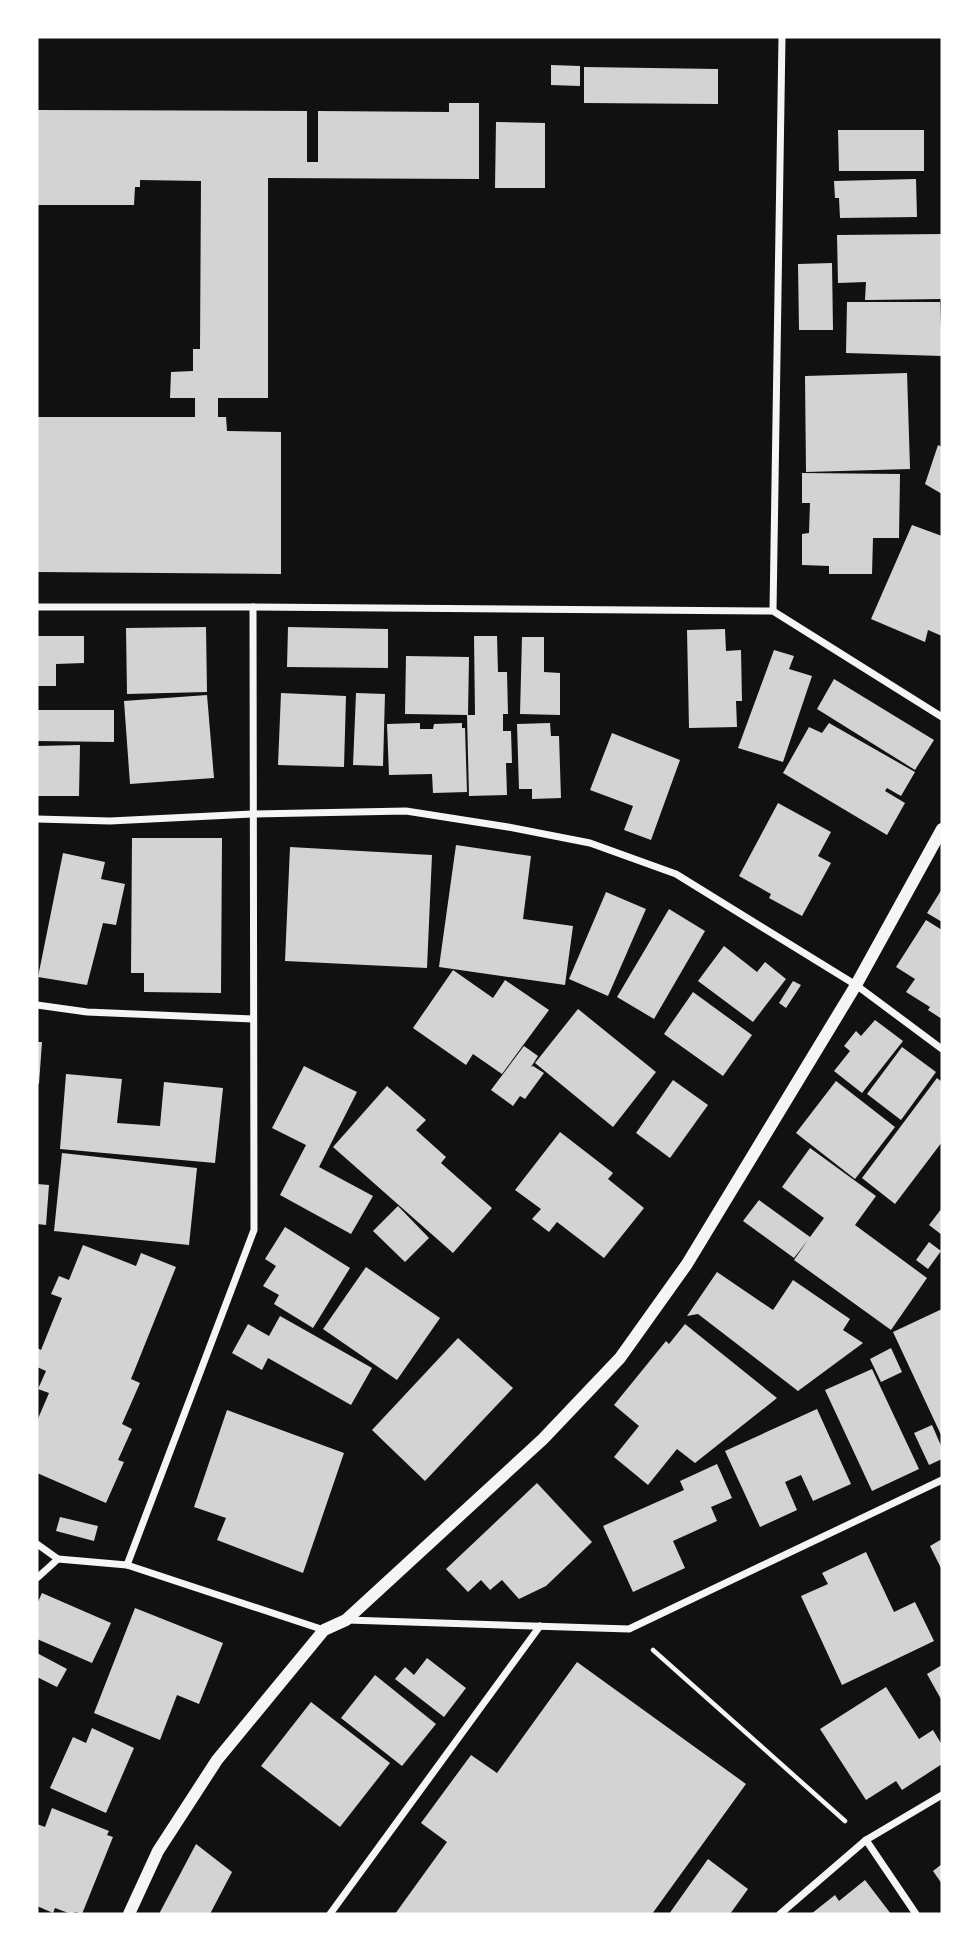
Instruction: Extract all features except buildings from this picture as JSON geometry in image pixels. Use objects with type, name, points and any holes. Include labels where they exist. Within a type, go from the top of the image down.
[{"type":"street","points":[[772,611],[782,37]]},
{"type":"street","points":[[37,607],[772,611],[942,717]]},
{"type":"street","points":[[127,1565],[254,1230],[253,607]]},
{"type":"street","points":[[37,819],[110,821],[252,814],[406,811],[590,843],[676,874],[856,985],[942,1049]]},
{"type":"street","points":[[130,1914],[158,1851],[217,1760],[324,1630],[346,1620],[543,1439],[620,1358],[687,1265],[856,985],[942,829]]},
{"type":"street","points":[[37,1005],[88,1012],[253,1019]]},
{"type":"street","points":[[346,1620],[629,1629],[942,1480]]},
{"type":"street","points":[[37,1544],[58,1559],[127,1565],[324,1630]]},
{"type":"street","points":[[37,1578],[58,1559]]},
{"type":"street","points":[[330,1914],[540,1626]]},
{"type":"street","points":[[780,1914],[866,1840],[942,1795]]},
{"type":"street","points":[[866,1840],[916,1914]]},
{"type":"path","points":[[629,1629],[866,1840]]}]
